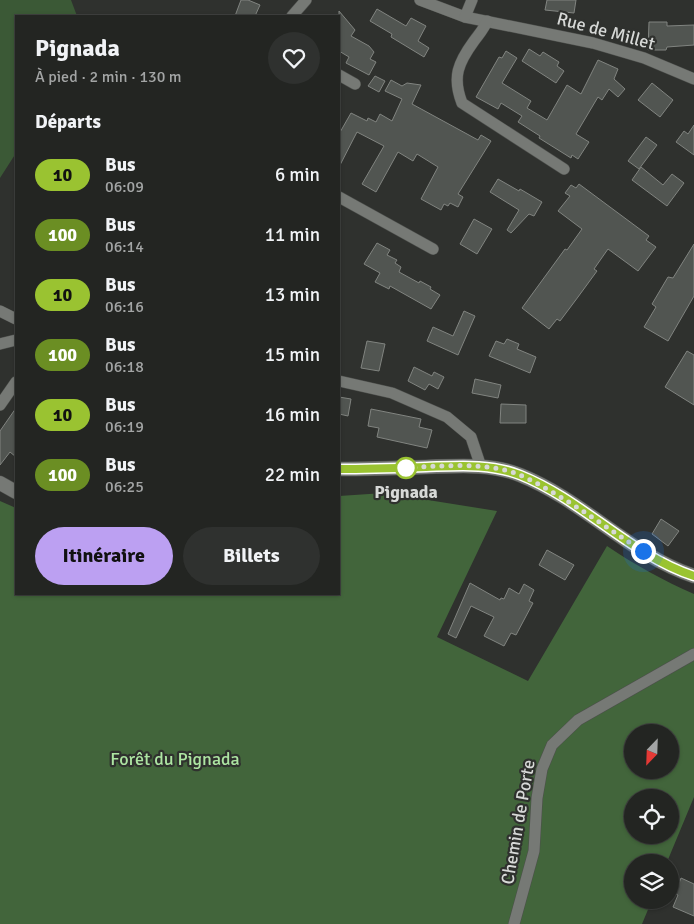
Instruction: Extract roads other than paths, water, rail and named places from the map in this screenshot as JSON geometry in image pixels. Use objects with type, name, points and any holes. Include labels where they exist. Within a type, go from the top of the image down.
[{"type":"street","points":[[293,15],[306,0]]},
{"type":"street","name":"Rue de Millet","points":[[420,0],[465,17],[593,42],[644,58],[694,78]]},
{"type":"street","points":[[465,17],[472,0]]},
{"type":"street","points":[[487,21],[484,29],[473,42],[457,70],[456,80],[462,103],[564,169]]},
{"type":"street","points":[[340,76],[355,84]]},
{"type":"street","points":[[340,198],[433,249]]},
{"type":"street","points":[[0,311],[15,318]]},
{"type":"street","points":[[0,344],[15,340]]},
{"type":"street","points":[[340,381],[392,393],[447,417],[471,437],[482,467]]},
{"type":"street","points":[[0,405],[15,383]]},
{"type":"street","points":[[340,469],[482,467],[506,470],[536,482],[643,551],[676,569],[694,576]]},
{"type":"street","points":[[0,483],[15,491]]},
{"type":"street","name":"Chemin de Porte","points":[[514,924],[534,851],[537,798],[542,769],[552,745],[578,720],[694,654]]},
{"type":"place","name":"Pignada","points":[[406,468]]},
{"type":"park label","name":"Forêt du Pignada","points":[[175,759]]}]
